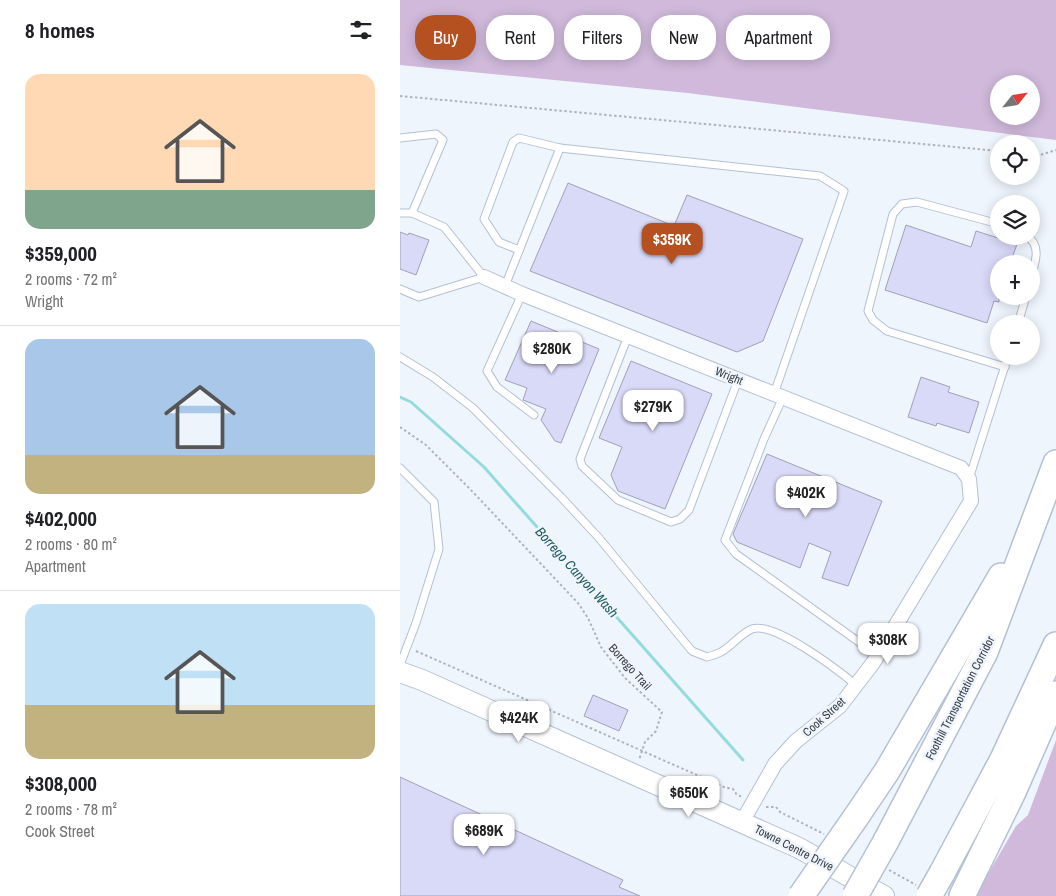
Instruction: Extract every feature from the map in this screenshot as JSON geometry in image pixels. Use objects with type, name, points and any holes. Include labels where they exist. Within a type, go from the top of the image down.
[{"type":"highway","name":"Foothill Transportation Corridor","points":[[855,896],[985,652],[1056,463]]},
{"type":"highway","points":[[801,896],[887,771],[998,581],[1048,487]]},
{"type":"highway","points":[[928,896],[1003,759],[1056,645]]},
{"type":"highway","points":[[965,892],[1013,792],[1056,694]]},
{"type":"street","name":"Wright","points":[[484,277],[522,294],[961,468],[969,479]]},
{"type":"street","name":"Cook Street","points":[[742,822],[775,764],[796,741],[840,706],[878,655],[971,501],[969,479]]},
{"type":"street","name":"Towne Centre Drive","points":[[400,672],[422,680],[799,848],[884,896]]},
{"type":"lane","points":[[400,138],[436,134],[443,140],[412,213]]},
{"type":"lane","points":[[519,250],[499,242],[484,219],[513,142],[519,138],[560,148],[820,176],[844,190],[764,439],[725,540],[736,554],[878,655]]},
{"type":"lane","points":[[505,286],[560,148]]},
{"type":"lane","points":[[969,479],[1005,367],[887,330],[873,320],[868,311],[893,214],[902,204],[917,202],[990,222]]},
{"type":"lane","points":[[400,213],[412,213],[444,227],[484,277],[419,297],[400,289]]},
{"type":"lane","points":[[522,294],[487,371],[497,387],[534,415]]},
{"type":"lane","points":[[628,336],[580,459],[582,466],[618,500],[670,522],[680,519],[689,510],[738,380]]},
{"type":"lane","points":[[400,357],[433,377],[473,408],[599,538],[692,651],[707,657],[722,652],[750,629],[761,627],[784,636],[833,666],[856,685]]},
{"type":"lane","points":[[400,468],[434,502],[439,548],[400,665]]},
{"type":"path","points":[[400,96],[990,150]]},
{"type":"path","points":[[1040,155],[1056,150]]},
{"type":"path","name":"Borrego Trail","points":[[400,427],[426,445],[578,603],[588,618],[601,647],[625,678],[662,712],[656,731],[646,742],[632,774]]},
{"type":"path","points":[[407,648],[724,788],[733,789],[737,795]]},
{"type":"shaded area","points":[[400,0],[1056,0],[1056,140],[1040,138],[1040,135],[1017,135],[688,93],[400,65]]},
{"type":"shaded area","points":[[1056,740],[1056,896],[975,896],[1016,826],[1028,815]]},
{"type":"building","points":[[568,183],[674,226],[687,195],[803,239],[763,341],[737,352],[530,271]]},
{"type":"building","points":[[906,225],[971,247],[976,231],[990,235],[990,245],[1017,245],[1013,255],[990,255],[990,305],[993,305],[987,323],[885,290]]},
{"type":"building","points":[[400,232],[429,240],[416,275],[400,269]]},
{"type":"building","points":[[531,321],[599,349],[561,443],[555,441],[541,420],[546,409],[523,400],[527,388],[505,380]]},
{"type":"building","points":[[631,361],[712,394],[665,509],[618,491],[611,475],[622,447],[599,438]]},
{"type":"building","points":[[921,377],[950,387],[948,392],[979,402],[969,433],[937,423],[936,426],[908,417]]},
{"type":"building","points":[[767,454],[882,501],[848,586],[822,578],[831,552],[809,543],[800,568],[737,542],[733,534]]},
{"type":"building","points":[[593,695],[628,710],[619,731],[584,716]]},
{"type":"building","points":[[400,777],[623,880],[619,887],[640,896],[400,896]]},
{"type":"waterway","name":"Borrego Canyon Wash","points":[[400,397],[411,402],[484,467],[743,760]]}]
